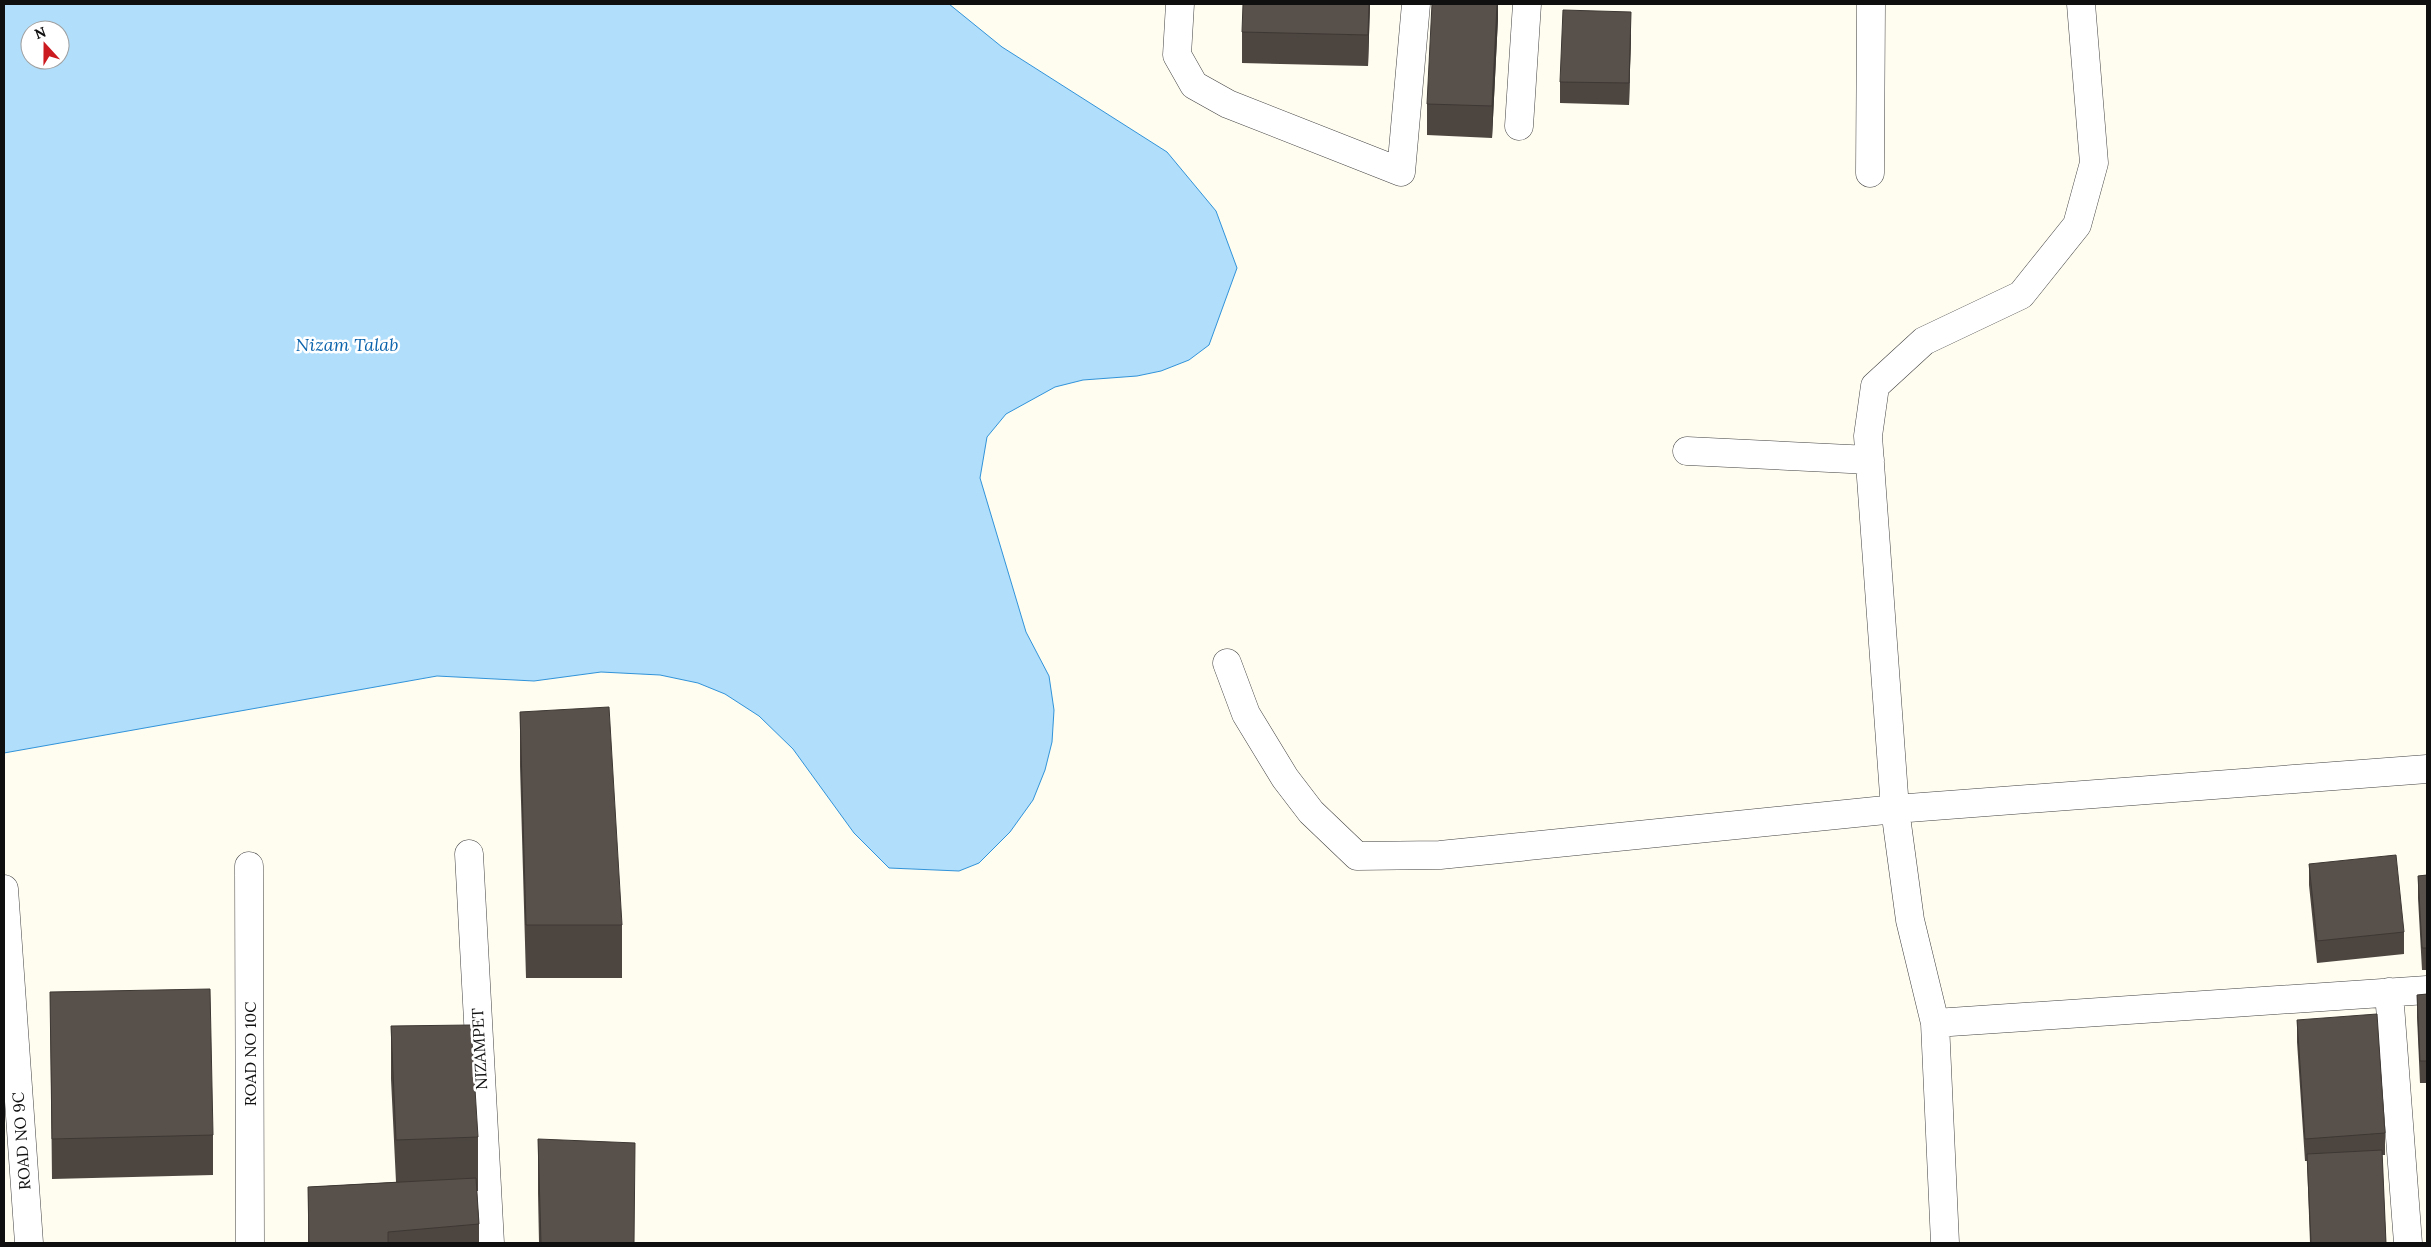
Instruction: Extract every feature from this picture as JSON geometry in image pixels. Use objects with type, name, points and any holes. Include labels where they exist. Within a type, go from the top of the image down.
[{"type":"street","points":[[1180,4],[1177,55],[1194,84],[1228,104],[1401,172],[1416,4]]},
{"type":"street","points":[[1519,126],[1527,4]]},
{"type":"street","points":[[1870,173],[1871,4]]},
{"type":"street","points":[[1945,1243],[1936,1023],[1910,920],[1895,809],[1868,436],[1875,386],[1924,341],[2021,295],[2077,225],[2094,163],[2080,4]]},
{"type":"street","points":[[1687,451],[1870,460]]},
{"type":"street","points":[[1227,663],[1246,714],[1285,778],[1311,812],[1357,856],[1440,856],[1895,809],[2427,769]]},
{"type":"street","name":"NIZAMPET","points":[[470,854],[490,1243]]},
{"type":"street","name":"ROAD NO 10C","points":[[249,866],[250,1243]]},
{"type":"street","name":"ROAD NO 9C","points":[[4,889],[29,1243]]},
{"type":"street","points":[[1936,1023],[2427,990]]},
{"type":"street","points":[[2389,992],[2408,1243]]},
{"type":"water","name":"Nizam Talab","points":[[4,4],[949,4],[1002,47],[1167,152],[1216,211],[1237,268],[1209,345],[1189,360],[1161,371],[1137,376],[1083,380],[1055,387],[1006,414],[987,437],[980,478],[1026,632],[1049,676],[1054,710],[1052,742],[1045,770],[1033,800],[1010,832],[979,863],[959,871],[889,868],[854,833],[793,749],[759,716],[725,694],[698,683],[660,675],[601,672],[534,681],[437,676],[4,753]]},
{"type":"building","points":[[1243,4],[1369,4],[1368,35],[1242,32]]},
{"type":"building","points":[[1432,4],[1497,4],[1492,106],[1427,104]]},
{"type":"building","points":[[1563,10],[1631,12],[1629,83],[1560,82]]},
{"type":"building","points":[[609,707],[622,925],[526,925],[520,712]]},
{"type":"building","points":[[2396,855],[2404,932],[2317,941],[2309,864]]},
{"type":"building","points":[[2427,875],[2427,948],[2422,948],[2418,876]]},
{"type":"building","points":[[210,989],[213,1135],[52,1139],[50,992]]},
{"type":"building","points":[[2427,994],[2427,1061],[2420,1061],[2417,995]]},
{"type":"building","points":[[2377,1014],[2385,1133],[2305,1139],[2297,1020]]},
{"type":"building","points":[[471,1025],[478,1137],[396,1140],[391,1026]]},
{"type":"building","points":[[538,1139],[635,1143],[634,1243],[541,1243]]},
{"type":"building","points":[[2382,1150],[2386,1243],[2311,1243],[2307,1154]]},
{"type":"building","points":[[476,1178],[479,1224],[388,1232],[388,1243],[309,1243],[308,1187]]}]
